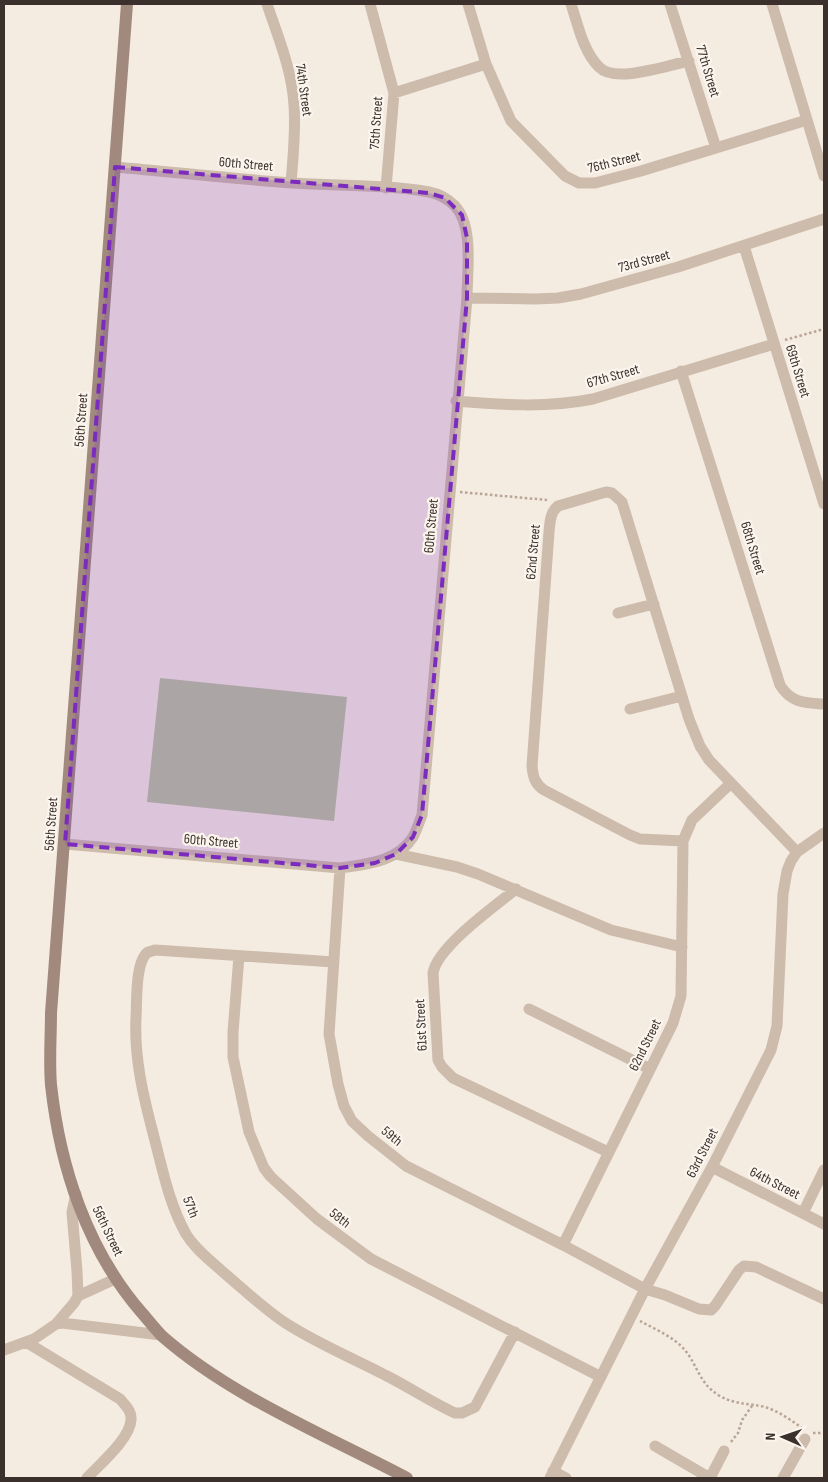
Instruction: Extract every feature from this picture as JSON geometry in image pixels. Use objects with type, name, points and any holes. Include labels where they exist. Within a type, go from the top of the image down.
[{"type":"street","name":"56th Street","points":[[127,4],[51,1013],[51,1083],[57,1125],[81,1212],[91,1234],[115,1279],[161,1335],[243,1393],[407,1478]]},
{"type":"street","name":"74th Street","points":[[267,4],[287,64],[294,105],[291,183]]},
{"type":"street","name":"75th Street","points":[[370,4],[394,93],[386,188]]},
{"type":"street","name":"76th Street","points":[[468,4],[486,64],[511,121],[564,176],[579,183],[595,183],[807,120]]},
{"type":"street","points":[[571,4],[590,56],[599,68],[607,73],[628,74],[689,61]]},
{"type":"street","name":"77th Street","points":[[670,4],[716,148]]},
{"type":"street","points":[[772,4],[824,176]]},
{"type":"street","points":[[394,93],[486,64]]},
{"type":"street","name":"60th Street","points":[[65,844],[340,868],[375,863],[396,854],[413,837],[422,815],[466,298],[468,238],[466,226],[457,208],[445,198],[429,192],[291,183],[115,167]]},
{"type":"street","name":"73rd Street","points":[[466,298],[536,299],[581,294],[678,267],[824,220]]},
{"type":"street","name":"69th Street","points":[[744,246],[824,504]]},
{"type":"street","name":"67th Street","points":[[456,401],[532,406],[564,404],[594,399],[774,344]]},
{"type":"street","name":"68th Street","points":[[681,371],[780,685],[786,695],[798,700],[824,704]]},
{"type":"street","points":[[555,508],[606,492],[616,496],[622,502],[689,719],[700,746],[709,760],[797,852]]},
{"type":"street","name":"62nd Street","points":[[555,508],[550,519],[532,766],[534,779],[537,785],[544,790],[630,835],[640,839],[683,841]]},
{"type":"street","points":[[618,613],[654,604]]},
{"type":"street","points":[[630,709],[682,696]]},
{"type":"street","name":"62nd Street","points":[[563,1245],[673,1023],[681,996],[683,841],[692,820],[731,783]]},
{"type":"street","name":"63rd Street","points":[[552,1475],[646,1289],[712,1168],[771,1050],[778,1009],[783,894],[787,871],[791,860],[797,852],[824,833]]},
{"type":"street","points":[[396,854],[457,867],[516,889],[611,930],[682,947]]},
{"type":"street","name":"59th","points":[[340,868],[330,1046],[344,1106],[352,1121],[368,1136],[406,1166],[646,1289],[699,1309],[711,1310],[744,1266],[764,1270],[824,1299]]},
{"type":"street","name":"61st Street","points":[[516,889],[445,950],[434,966],[438,1060],[453,1078],[608,1152]]},
{"type":"street","name":"57th","points":[[334,962],[155,950],[148,952],[140,964],[135,1035],[138,1066],[158,1153],[174,1208],[187,1235],[209,1259],[282,1321],[455,1413],[462,1413],[475,1407],[515,1332]]},
{"type":"street","name":"58th","points":[[239,956],[233,1057],[248,1132],[264,1168],[277,1183],[306,1209],[360,1252],[602,1377]]},
{"type":"street","points":[[529,1008],[650,1069]]},
{"type":"street","name":"64th Street","points":[[712,1168],[824,1224]]},
{"type":"street","points":[[803,1214],[824,1170]]},
{"type":"street","points":[[5,1348],[26,1342],[42,1334],[56,1324],[78,1296],[72,1212],[76,1194]]},
{"type":"street","points":[[78,1296],[115,1279]]},
{"type":"street","points":[[56,1324],[91,1325],[161,1335]]},
{"type":"street","points":[[26,1342],[120,1399],[130,1414],[131,1421],[122,1440],[86,1478]]},
{"type":"street","points":[[783,1478],[805,1434]]},
{"type":"street","points":[[655,1446],[710,1478],[724,1451]]},
{"type":"street","points":[[552,1475],[566,1478]]},
{"type":"path","points":[[774,344],[824,329]]},
{"type":"path","points":[[449,491],[547,500],[555,508]]},
{"type":"path","points":[[632,1317],[681,1345],[703,1382],[719,1395],[737,1403],[764,1407],[777,1412],[805,1434]]},
{"type":"path","points":[[724,1451],[738,1433],[742,1420],[752,1406]]},
{"type":"highlighted area","points":[[115,167],[429,193],[445,198],[462,215],[467,238],[467,298],[422,815],[413,837],[396,854],[375,863],[340,868],[65,844]]},
{"type":"green space","points":[[160,678],[347,697],[334,821],[147,802]]}]
